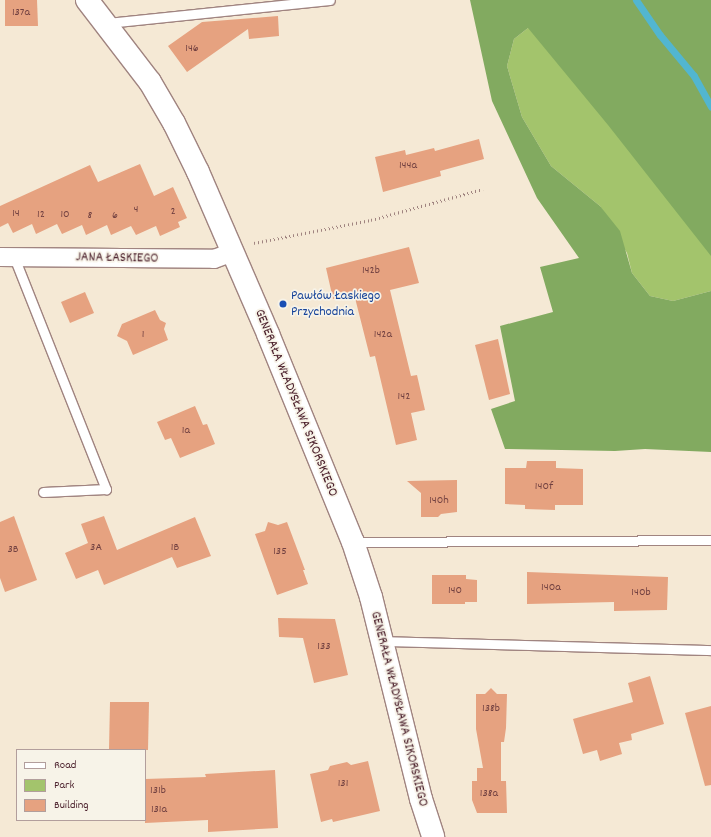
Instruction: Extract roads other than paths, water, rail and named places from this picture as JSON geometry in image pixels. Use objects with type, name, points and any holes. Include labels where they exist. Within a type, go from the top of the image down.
[{"type":"street","name":"GENERAŁA WŁADYSŁAWA SIKORSKIEGO","points":[[87,0],[150,82],[174,123],[233,252],[353,542],[383,641],[421,799],[433,837]]},
{"type":"street","name":"JANA ŁASKIEGO","points":[[7,257],[214,260],[233,252]]},
{"type":"lane","points":[[106,23],[330,0]]},
{"type":"lane","points":[[7,257],[106,489],[43,492]]},
{"type":"lane","points":[[353,542],[711,540]]},
{"type":"lane","points":[[383,641],[711,650]]},
{"type":"waterway","points":[[636,0],[660,35],[694,76],[711,107]]},
{"type":"place","name":"Pawłów Łaskiego Przychodnia","points":[[283,304]]}]
